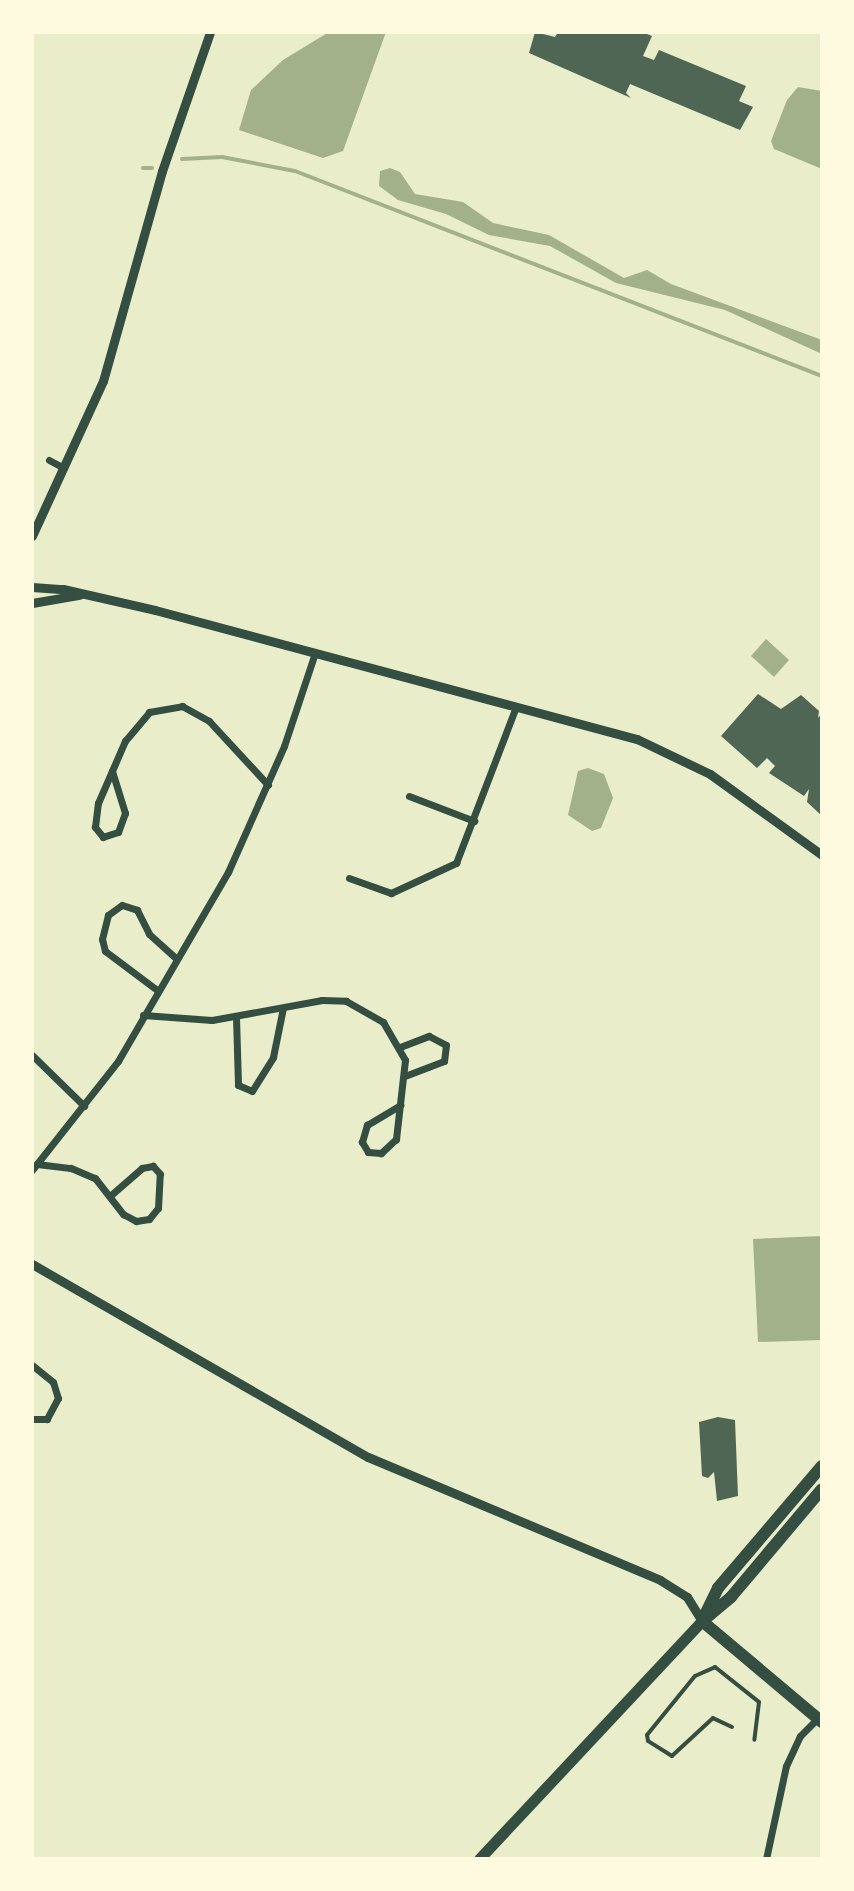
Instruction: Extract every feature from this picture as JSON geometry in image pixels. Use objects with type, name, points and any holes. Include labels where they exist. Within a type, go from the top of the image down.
[{"type":"main road","points":[[702,1621],[718,1588],[822,1466]]},
{"type":"main road","points":[[479,1859],[702,1621],[731,1597],[822,1489]]},
{"type":"main road","points":[[702,1621],[821,1721]]},
{"type":"street","points":[[32,536],[103,381],[162,171],[210,32]]},
{"type":"street","points":[[49,460],[64,468]]},
{"type":"street","points":[[32,587],[167,613],[314,656],[663,748],[710,774],[822,855]]},
{"type":"street","points":[[32,603],[82,595]]},
{"type":"street","points":[[34,1167],[84,1106],[143,1015],[228,872],[268,785],[314,656]]},
{"type":"street","points":[[112,771],[125,813],[118,832],[103,837],[96,832],[95,820],[112,771],[139,719],[160,707],[182,706],[209,721],[268,785]]},
{"type":"street","points":[[349,878],[391,893],[450,868],[461,857],[516,707]]},
{"type":"street","points":[[409,796],[474,821]]},
{"type":"street","points":[[157,990],[105,951],[102,939],[108,915],[122,905],[137,910],[149,934],[176,958]]},
{"type":"street","points":[[143,1015],[189,1022],[346,1001],[383,1022],[400,1047],[407,1075],[396,1139],[381,1153],[368,1152],[362,1142],[367,1125],[400,1105]]},
{"type":"street","points":[[236,1017],[238,1085],[252,1091],[273,1057],[283,1008]]},
{"type":"street","points":[[400,1047],[429,1036],[446,1045],[444,1061],[407,1075]]},
{"type":"street","points":[[32,1055],[84,1106]]},
{"type":"street","points":[[34,1167],[84,1172],[111,1195],[129,1219],[149,1219],[162,1194],[160,1174],[153,1166],[142,1168],[111,1195]]},
{"type":"street","points":[[32,1264],[368,1457],[660,1580],[687,1597],[702,1621]]},
{"type":"street","points":[[32,1365],[53,1382],[58,1398],[54,1414],[39,1422],[32,1419]]},
{"type":"street","points":[[766,1859],[786,1766],[800,1736],[821,1721]]},
{"type":"lane","points":[[732,1727],[713,1718],[672,1756],[648,1741],[647,1735],[695,1676],[715,1667],[759,1702],[754,1740]]},
{"type":"shaded area","points":[[329,32],[386,32],[343,151],[323,158],[239,130],[251,90],[283,60]]},
{"type":"shaded area","points":[[798,87],[822,91],[822,169],[774,149],[771,141],[787,100]]},
{"type":"shaded area","points":[[390,168],[400,172],[415,194],[463,202],[493,223],[549,235],[624,278],[647,270],[671,284],[822,340],[822,354],[725,310],[616,283],[550,246],[489,235],[446,214],[398,200],[379,186],[380,171]]},
{"type":"shaded area","points":[[766,639],[789,660],[774,677],[751,656]]},
{"type":"shaded area","points":[[588,768],[604,774],[613,798],[601,828],[592,831],[568,815],[578,771]]},
{"type":"shaded area","points":[[822,1236],[822,1340],[758,1342],[753,1239]]},
{"type":"building","points":[[535,32],[555,37],[558,32],[642,32],[652,36],[643,56],[654,60],[659,50],[746,86],[739,101],[753,107],[740,130],[630,84],[626,93],[631,98],[529,53]]},
{"type":"building","points":[[758,694],[781,709],[801,695],[819,711],[818,718],[822,713],[822,816],[807,802],[809,789],[804,796],[769,773],[775,766],[767,758],[757,768],[721,736]]},
{"type":"building","points":[[718,1417],[735,1420],[738,1496],[717,1501],[714,1472],[708,1478],[702,1476],[699,1422]]},
{"type":"waterway","points":[[182,159],[222,157],[295,171],[822,376]]},
{"type":"waterway","points":[[143,168],[152,168]]}]
